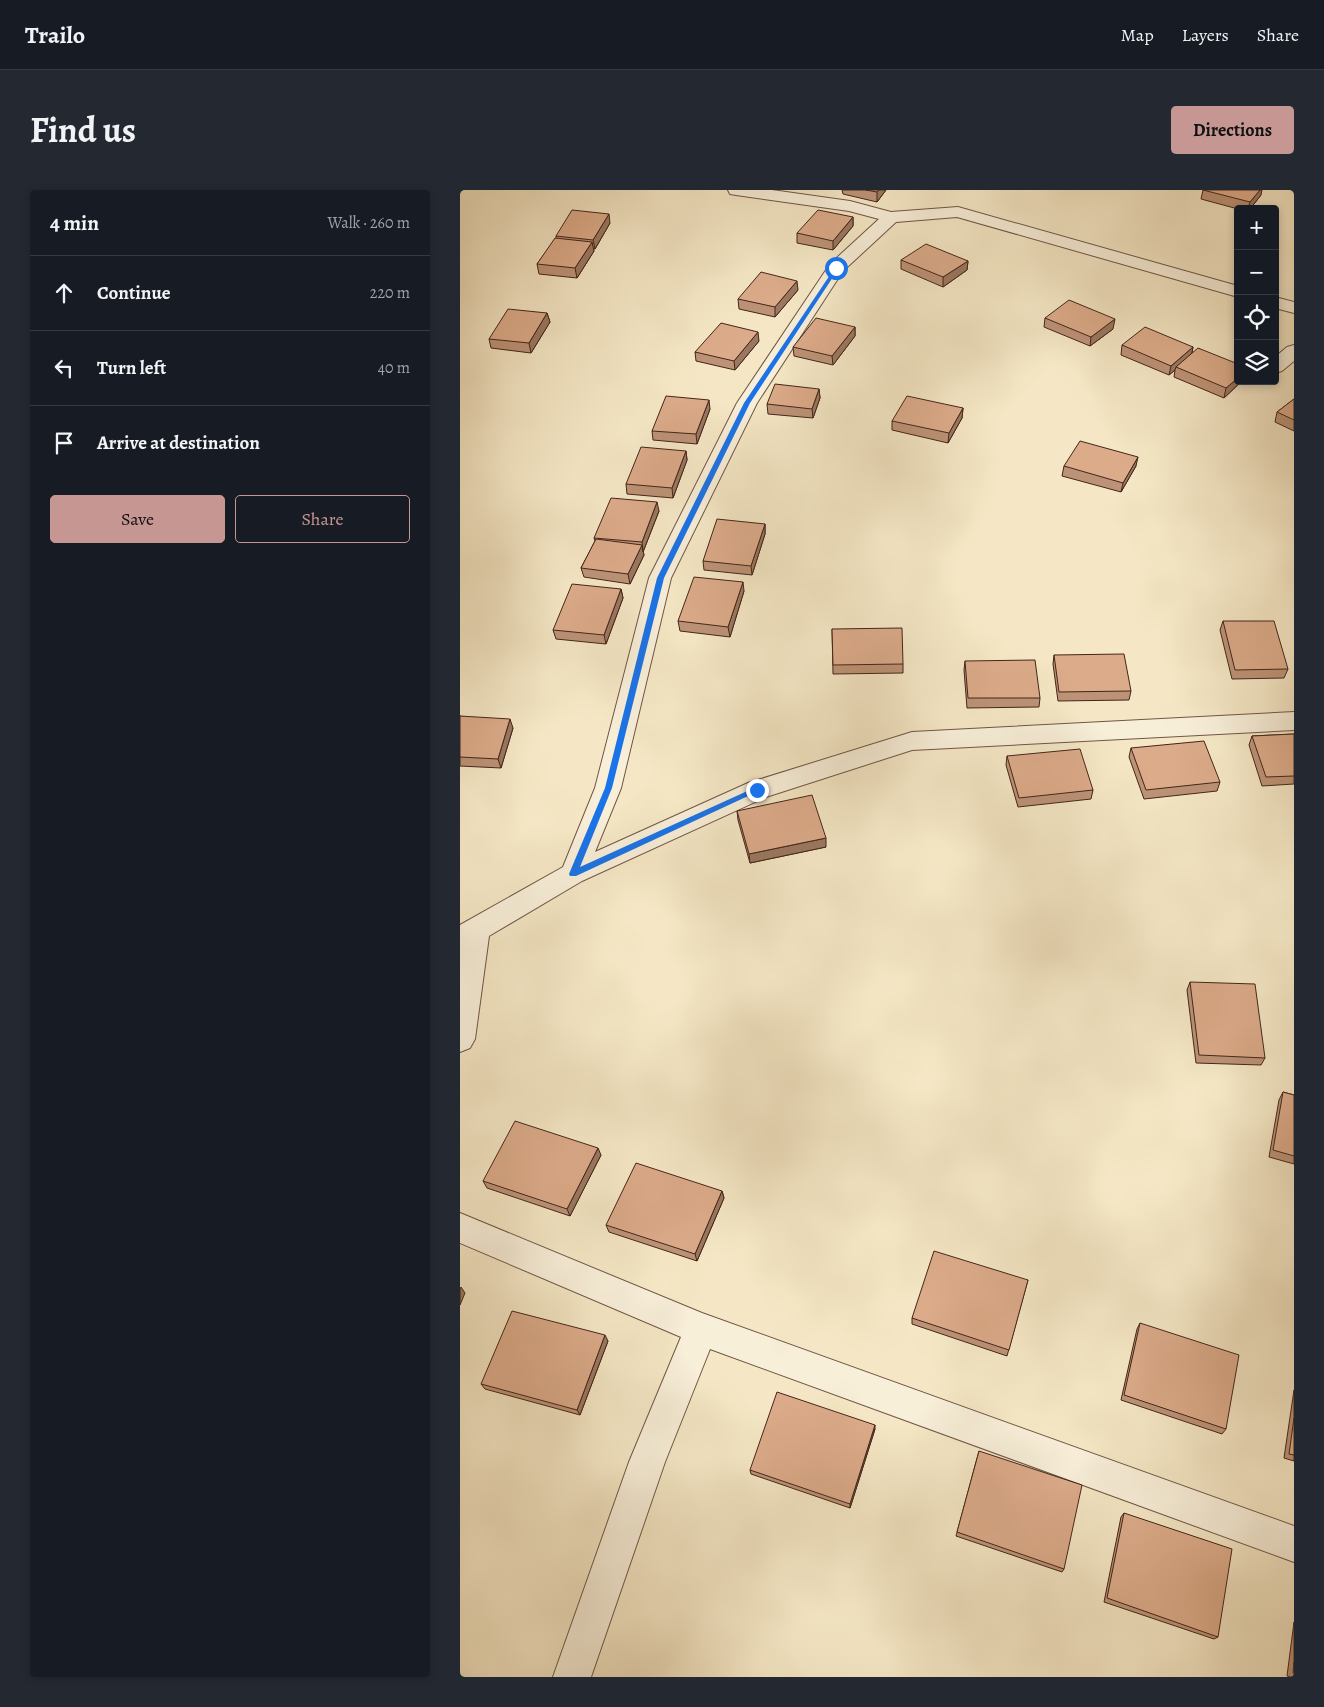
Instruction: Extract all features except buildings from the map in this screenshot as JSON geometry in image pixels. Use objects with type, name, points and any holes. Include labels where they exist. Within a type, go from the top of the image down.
[{"type":"street","points":[[736,190],[850,206],[891,217],[958,212],[1234,291]]},
{"type":"street","points":[[573,874],[608,788],[660,578],[747,403],[836,268],[891,217]]},
{"type":"street","points":[[1279,303],[1294,308]]},
{"type":"street","points":[[1279,363],[1294,351]]},
{"type":"street","points":[[460,1039],[468,934],[573,874],[757,790],[912,741],[1294,721]]},
{"type":"street","points":[[460,1228],[701,1329],[1294,1544]]},
{"type":"street","points":[[572,1677],[647,1462],[701,1329]]},
{"type":"route","points":[[757,790],[573,874],[608,788],[660,578],[747,403],[836,268]]}]
